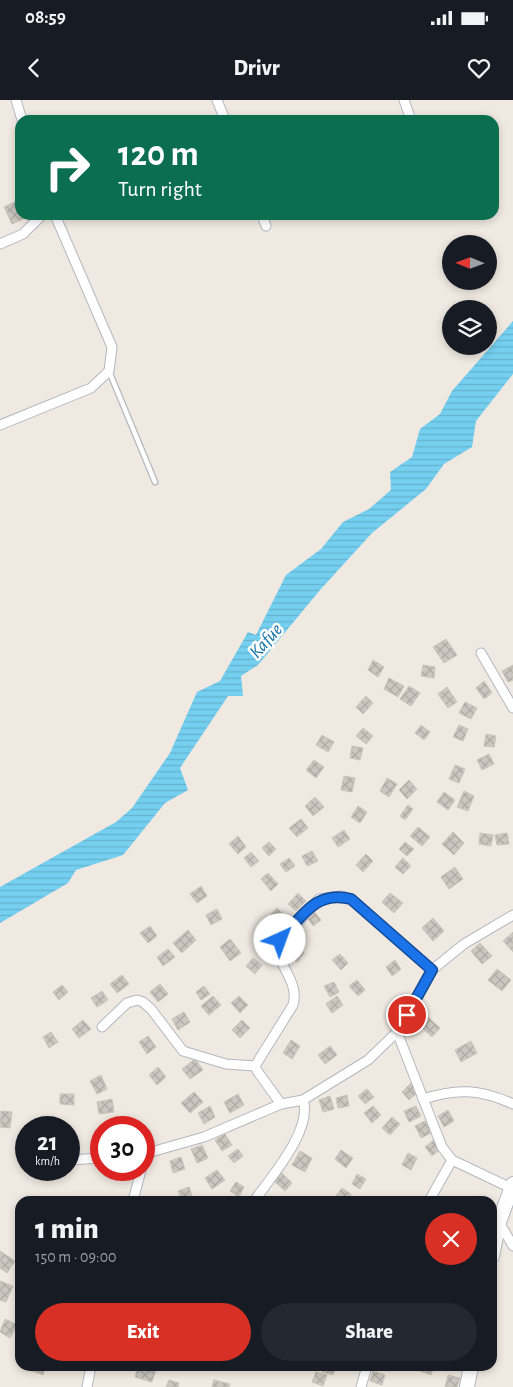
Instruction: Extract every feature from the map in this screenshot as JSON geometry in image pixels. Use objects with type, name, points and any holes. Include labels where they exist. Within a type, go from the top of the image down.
[{"type":"street","points":[[16,100],[20,115]]},
{"type":"street","points":[[217,100],[223,115]]},
{"type":"street","points":[[404,100],[409,115]]},
{"type":"street","points":[[0,244],[23,234],[37,220]]},
{"type":"street","points":[[0,425],[91,388],[109,371],[112,347],[56,220]]},
{"type":"street","points":[[264,220],[266,226]]},
{"type":"street","points":[[481,653],[513,708]]},
{"type":"street","points":[[255,1066],[293,1005],[296,995],[279,956],[279,944],[320,899],[341,896],[351,899],[432,970]]},
{"type":"street","points":[[155,1152],[204,1136],[281,1104],[303,1100],[368,1060],[397,1032],[432,970],[464,944],[513,915]]},
{"type":"street","points":[[102,1027],[127,1003],[137,1000],[144,1002],[151,1009],[183,1051],[226,1064],[255,1066]]},
{"type":"street","points":[[397,1032],[435,1135],[452,1160],[512,1186],[497,1232]]},
{"type":"street","points":[[255,1066],[261,1078],[281,1104]]},
{"type":"street","points":[[423,1099],[448,1091],[471,1091],[495,1096],[513,1104]]},
{"type":"street","points":[[257,1196],[297,1138],[306,1116],[303,1100]]},
{"type":"street","points":[[432,1196],[452,1160]]},
{"type":"street","points":[[134,1196],[138,1181]]},
{"type":"street","points":[[499,1222],[513,1246]]},
{"type":"street","points":[[87,1387],[90,1371]]},
{"type":"street","points":[[361,1387],[366,1371]]},
{"type":"street","points":[[467,1387],[470,1371]]},
{"type":"lane","points":[[109,371],[155,482]]},
{"type":"water","name":"Kafue","points":[[513,321],[513,374],[476,421],[472,447],[444,464],[426,489],[372,533],[320,590],[258,665],[241,676],[243,696],[228,696],[180,768],[188,790],[165,803],[123,855],[76,870],[68,883],[0,923],[0,887],[116,822],[132,808],[170,753],[197,692],[220,681],[248,632],[256,635],[286,575],[321,549],[343,522],[369,509],[391,490],[390,472],[412,457],[420,429],[440,414],[452,391],[483,355],[497,355],[497,339]]},
{"type":"building","points":[[15,202],[15,220],[21,220],[12,224],[4,207]]},
{"type":"building","points":[[446,639],[457,655],[444,663],[433,647]]},
{"type":"building","points":[[373,660],[384,667],[378,677],[368,670]]},
{"type":"building","points":[[423,665],[435,667],[434,678],[421,676]]},
{"type":"building","points":[[513,665],[513,680],[508,682],[502,671]]},
{"type":"building","points":[[389,678],[404,686],[398,697],[384,689]]},
{"type":"building","points":[[484,681],[492,693],[484,699],[476,688]]},
{"type":"building","points":[[409,686],[420,693],[411,706],[400,699]]},
{"type":"building","points":[[447,687],[457,702],[448,708],[438,694]]},
{"type":"building","points":[[366,696],[373,703],[363,714],[356,707]]},
{"type":"building","points":[[465,702],[477,708],[471,719],[459,713]]},
{"type":"building","points":[[421,725],[430,732],[424,740],[415,733]]},
{"type":"building","points":[[459,725],[468,729],[463,741],[453,737]]},
{"type":"building","points":[[363,728],[373,736],[366,744],[356,736]]},
{"type":"building","points":[[486,734],[496,736],[494,747],[484,746]]},
{"type":"building","points":[[322,735],[334,742],[328,752],[316,745]]},
{"type":"building","points":[[352,746],[363,748],[360,760],[350,758]]},
{"type":"building","points":[[489,754],[494,764],[482,770],[477,760]]},
{"type":"building","points":[[314,760],[324,767],[316,778],[306,770]]},
{"type":"building","points":[[455,765],[465,769],[459,783],[449,779]]},
{"type":"building","points":[[344,776],[355,778],[352,792],[341,790]]},
{"type":"building","points":[[387,778],[397,784],[389,797],[380,791]]},
{"type":"building","points":[[409,780],[417,789],[407,799],[399,790]]},
{"type":"building","points":[[464,791],[474,796],[468,811],[457,807]]},
{"type":"building","points":[[444,792],[455,800],[448,810],[437,802]]},
{"type":"building","points":[[315,797],[324,807],[313,816],[305,806]]},
{"type":"building","points":[[408,805],[413,809],[405,820],[400,816]]},
{"type":"building","points":[[358,806],[367,812],[360,823],[351,817]]},
{"type":"building","points":[[301,819],[308,828],[297,837],[289,828]]},
{"type":"building","points":[[418,827],[430,837],[422,846],[410,836]]},
{"type":"building","points":[[344,830],[350,839],[338,847],[332,838]]},
{"type":"building","points":[[453,832],[464,843],[454,855],[442,844]]},
{"type":"building","points":[[480,833],[493,835],[491,846],[479,844]]},
{"type":"building","points":[[507,833],[509,844],[497,845],[495,835]]},
{"type":"building","points":[[238,836],[246,847],[238,854],[229,844]]},
{"type":"building","points":[[269,842],[276,849],[269,856],[262,848]]},
{"type":"building","points":[[405,842],[414,849],[407,856],[399,849]]},
{"type":"building","points":[[312,851],[318,861],[307,866],[302,856]]},
{"type":"building","points":[[251,852],[259,861],[251,867],[244,858]]},
{"type":"building","points":[[366,854],[373,861],[363,872],[356,865]]},
{"type":"building","points":[[289,858],[295,866],[286,872],[280,864]]},
{"type":"building","points":[[403,858],[411,866],[403,874],[395,867]]},
{"type":"building","points":[[455,867],[463,879],[449,889],[441,877]]},
{"type":"building","points":[[268,873],[278,884],[271,891],[261,879]]},
{"type":"building","points":[[201,886],[207,896],[197,903],[190,894]]},
{"type":"building","points":[[298,893],[306,901],[296,911],[288,904]]},
{"type":"building","points":[[390,893],[403,903],[394,913],[382,902]]},
{"type":"building","points":[[277,908],[284,915],[275,925],[268,918]]},
{"type":"building","points":[[217,909],[222,919],[211,925],[206,915]]},
{"type":"building","points":[[313,910],[321,920],[313,926],[306,916]]},
{"type":"building","points":[[433,918],[444,931],[433,941],[422,928]]},
{"type":"building","points":[[264,924],[273,934],[265,941],[256,931]]},
{"type":"building","points":[[150,926],[157,936],[148,943],[140,933]]},
{"type":"building","points":[[188,930],[196,940],[182,953],[173,943]]},
{"type":"building","points":[[513,932],[513,952],[503,941]]},
{"type":"building","points":[[230,939],[241,953],[230,961],[220,947]]},
{"type":"building","points":[[480,943],[492,956],[482,964],[471,951]]},
{"type":"building","points":[[293,944],[304,953],[297,962],[286,952]]},
{"type":"building","points":[[168,949],[175,957],[163,966],[157,957]]},
{"type":"building","points":[[340,954],[348,963],[341,970],[332,960]]},
{"type":"building","points":[[253,958],[262,965],[255,974],[246,966]]},
{"type":"building","points":[[395,960],[401,969],[392,976],[386,967]]},
{"type":"building","points":[[497,969],[511,980],[502,991],[488,980]]},
{"type":"building","points":[[122,975],[129,984],[117,993],[110,984]]},
{"type":"building","points":[[357,980],[365,990],[358,996],[349,986]]},
{"type":"building","points":[[334,982],[339,992],[330,997],[324,986]]},
{"type":"building","points":[[160,984],[168,994],[158,1002],[150,992]]},
{"type":"building","points":[[62,985],[68,992],[59,1000],[53,992]]},
{"type":"building","points":[[204,986],[210,994],[201,1000],[196,992]]},
{"type":"building","points":[[102,991],[108,1000],[97,1007],[91,998]]},
{"type":"building","points":[[213,996],[221,1005],[209,1015],[201,1006]]},
{"type":"building","points":[[239,996],[248,1005],[240,1013],[231,1003]]},
{"type":"building","points":[[337,996],[343,1005],[332,1013],[326,1004]]},
{"type":"building","points":[[184,1012],[190,1022],[178,1030],[172,1019]]},
{"type":"building","points":[[428,1017],[440,1028],[432,1037],[420,1026]]},
{"type":"building","points":[[83,1020],[91,1029],[79,1038],[72,1029]]},
{"type":"building","points":[[242,1020],[250,1028],[240,1038],[232,1030]]},
{"type":"building","points":[[51,1032],[58,1042],[49,1048],[43,1037]]},
{"type":"building","points":[[148,1036],[156,1047],[147,1054],[139,1042]]},
{"type":"building","points":[[291,1040],[300,1046],[292,1059],[283,1053]]},
{"type":"building","points":[[471,1041],[477,1053],[461,1062],[455,1050]]},
{"type":"building","points":[[330,1046],[337,1055],[325,1064],[318,1055]]},
{"type":"building","points":[[195,1059],[203,1070],[190,1079],[182,1069]]},
{"type":"building","points":[[158,1067],[166,1077],[157,1085],[149,1075]]},
{"type":"building","points":[[101,1075],[107,1089],[97,1094],[90,1081]]},
{"type":"building","points":[[411,1083],[418,1092],[409,1100],[402,1092]]},
{"type":"building","points":[[367,1089],[374,1097],[365,1104],[358,1096]]},
{"type":"building","points":[[194,1092],[203,1102],[190,1113],[181,1103]]},
{"type":"building","points":[[60,1094],[74,1094],[74,1105],[60,1104]]},
{"type":"building","points":[[238,1094],[244,1105],[230,1113],[224,1102]]},
{"type":"building","points":[[347,1095],[349,1106],[338,1108],[336,1098]]},
{"type":"building","points":[[330,1096],[334,1109],[323,1112],[319,1100]]},
{"type":"building","points":[[112,1099],[114,1112],[99,1114],[97,1102]]},
{"type":"building","points":[[210,1106],[215,1117],[204,1124],[198,1113]]},
{"type":"building","points":[[373,1106],[381,1115],[372,1123],[364,1113]]},
{"type":"building","points":[[416,1106],[421,1116],[409,1122],[404,1111]]},
{"type":"building","points":[[448,1110],[454,1121],[444,1127],[438,1116]]},
{"type":"building","points":[[1,1111],[12,1112],[10,1128],[0,1127]]},
{"type":"building","points":[[392,1117],[400,1124],[390,1135],[382,1128]]},
{"type":"building","points":[[425,1121],[431,1133],[421,1138],[415,1126]]},
{"type":"building","points":[[225,1134],[232,1145],[222,1151],[215,1140]]},
{"type":"building","points":[[435,1139],[442,1148],[432,1156],[425,1147]]},
{"type":"building","points":[[202,1145],[208,1158],[197,1163],[191,1149]]},
{"type":"building","points":[[238,1149],[243,1156],[234,1163],[228,1156]]},
{"type":"building","points":[[341,1150],[353,1158],[346,1168],[335,1159]]},
{"type":"building","points":[[300,1151],[312,1158],[305,1172],[292,1165]]},
{"type":"building","points":[[408,1153],[417,1158],[411,1170],[402,1165]]},
{"type":"building","points":[[181,1157],[185,1169],[173,1173],[170,1161]]},
{"type":"building","points":[[217,1170],[225,1180],[212,1189],[205,1178]]},
{"type":"building","points":[[282,1173],[292,1183],[285,1191],[274,1181]]},
{"type":"building","points":[[357,1174],[366,1179],[360,1189],[352,1184]]},
{"type":"building","points":[[236,1182],[244,1187],[240,1196],[230,1191]]},
{"type":"building","points":[[189,1187],[192,1196],[180,1196],[178,1191]]},
{"type":"building","points":[[342,1188],[351,1194],[350,1196],[336,1196]]},
{"type":"building","points":[[0,1251],[15,1261],[7,1273],[0,1268]]},
{"type":"building","points":[[0,1281],[13,1286],[6,1302],[0,1300]]},
{"type":"building","points":[[5,1319],[15,1324],[15,1329],[10,1338],[0,1332]]},
{"type":"building","points":[[32,1371],[44,1371],[43,1375]]},
{"type":"building","points":[[137,1371],[156,1371],[152,1382],[135,1377]]},
{"type":"building","points":[[322,1371],[334,1371],[333,1375]]},
{"type":"building","points":[[373,1371],[385,1375],[382,1385],[370,1381]]},
{"type":"building","points":[[420,1371],[432,1371],[431,1375]]},
{"type":"building","points":[[316,1372],[327,1375],[323,1386],[312,1382]]},
{"type":"building","points":[[448,1375],[460,1378],[457,1387],[445,1387]]},
{"type":"building","points":[[169,1380],[179,1383],[178,1387],[166,1387]]},
{"type":"building","points":[[214,1380],[230,1384],[229,1387],[212,1387]]},
{"type":"route","points":[[280,940],[320,899],[341,896],[351,899],[432,970],[407,1015]]}]
